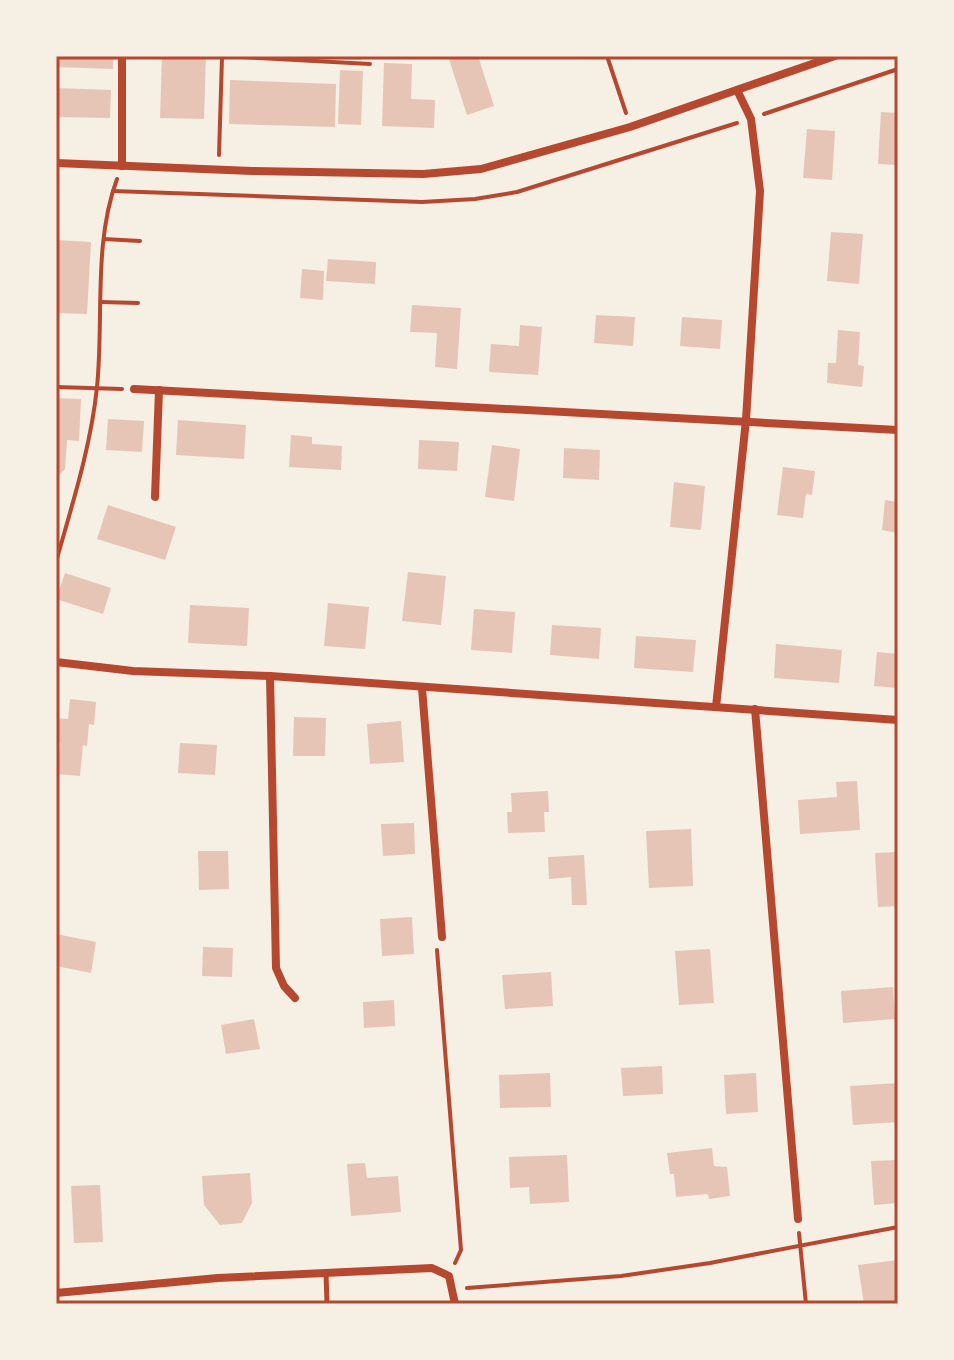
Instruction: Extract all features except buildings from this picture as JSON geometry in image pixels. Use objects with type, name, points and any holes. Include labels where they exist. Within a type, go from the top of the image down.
[{"type":"street","points":[[122,56],[122,166]]},
{"type":"street","points":[[56,163],[423,174],[481,169],[630,127],[835,56]]},
{"type":"street","points":[[716,707],[746,420],[760,191],[751,119],[737,90]]},
{"type":"street","points":[[134,389],[898,430]]},
{"type":"street","points":[[155,497],[159,390]]},
{"type":"street","points":[[56,662],[133,671],[270,676],[898,720]]},
{"type":"street","points":[[270,676],[276,968],[284,986],[295,998]]},
{"type":"street","points":[[422,688],[442,937]]},
{"type":"street","points":[[755,709],[798,1219]]},
{"type":"street","points":[[56,1293],[218,1278],[432,1268],[449,1276],[455,1304]]},
{"type":"lane","points":[[326,1273],[327,1304]]},
{"type":"path","points":[[607,56],[630,127]]},
{"type":"path","points":[[218,170],[222,57],[370,64]]},
{"type":"path","points":[[56,562],[82,467],[97,389],[104,239],[113,191],[122,166]]},
{"type":"path","points":[[104,239],[140,241]]},
{"type":"path","points":[[101,302],[138,303]]},
{"type":"path","points":[[56,387],[134,389]]},
{"type":"path","points":[[442,937],[437,950],[461,1250],[449,1276]]},
{"type":"path","points":[[453,1287],[480,1288],[621,1276],[710,1263],[898,1227]]},
{"type":"path","points":[[800,1244],[806,1304]]}]
